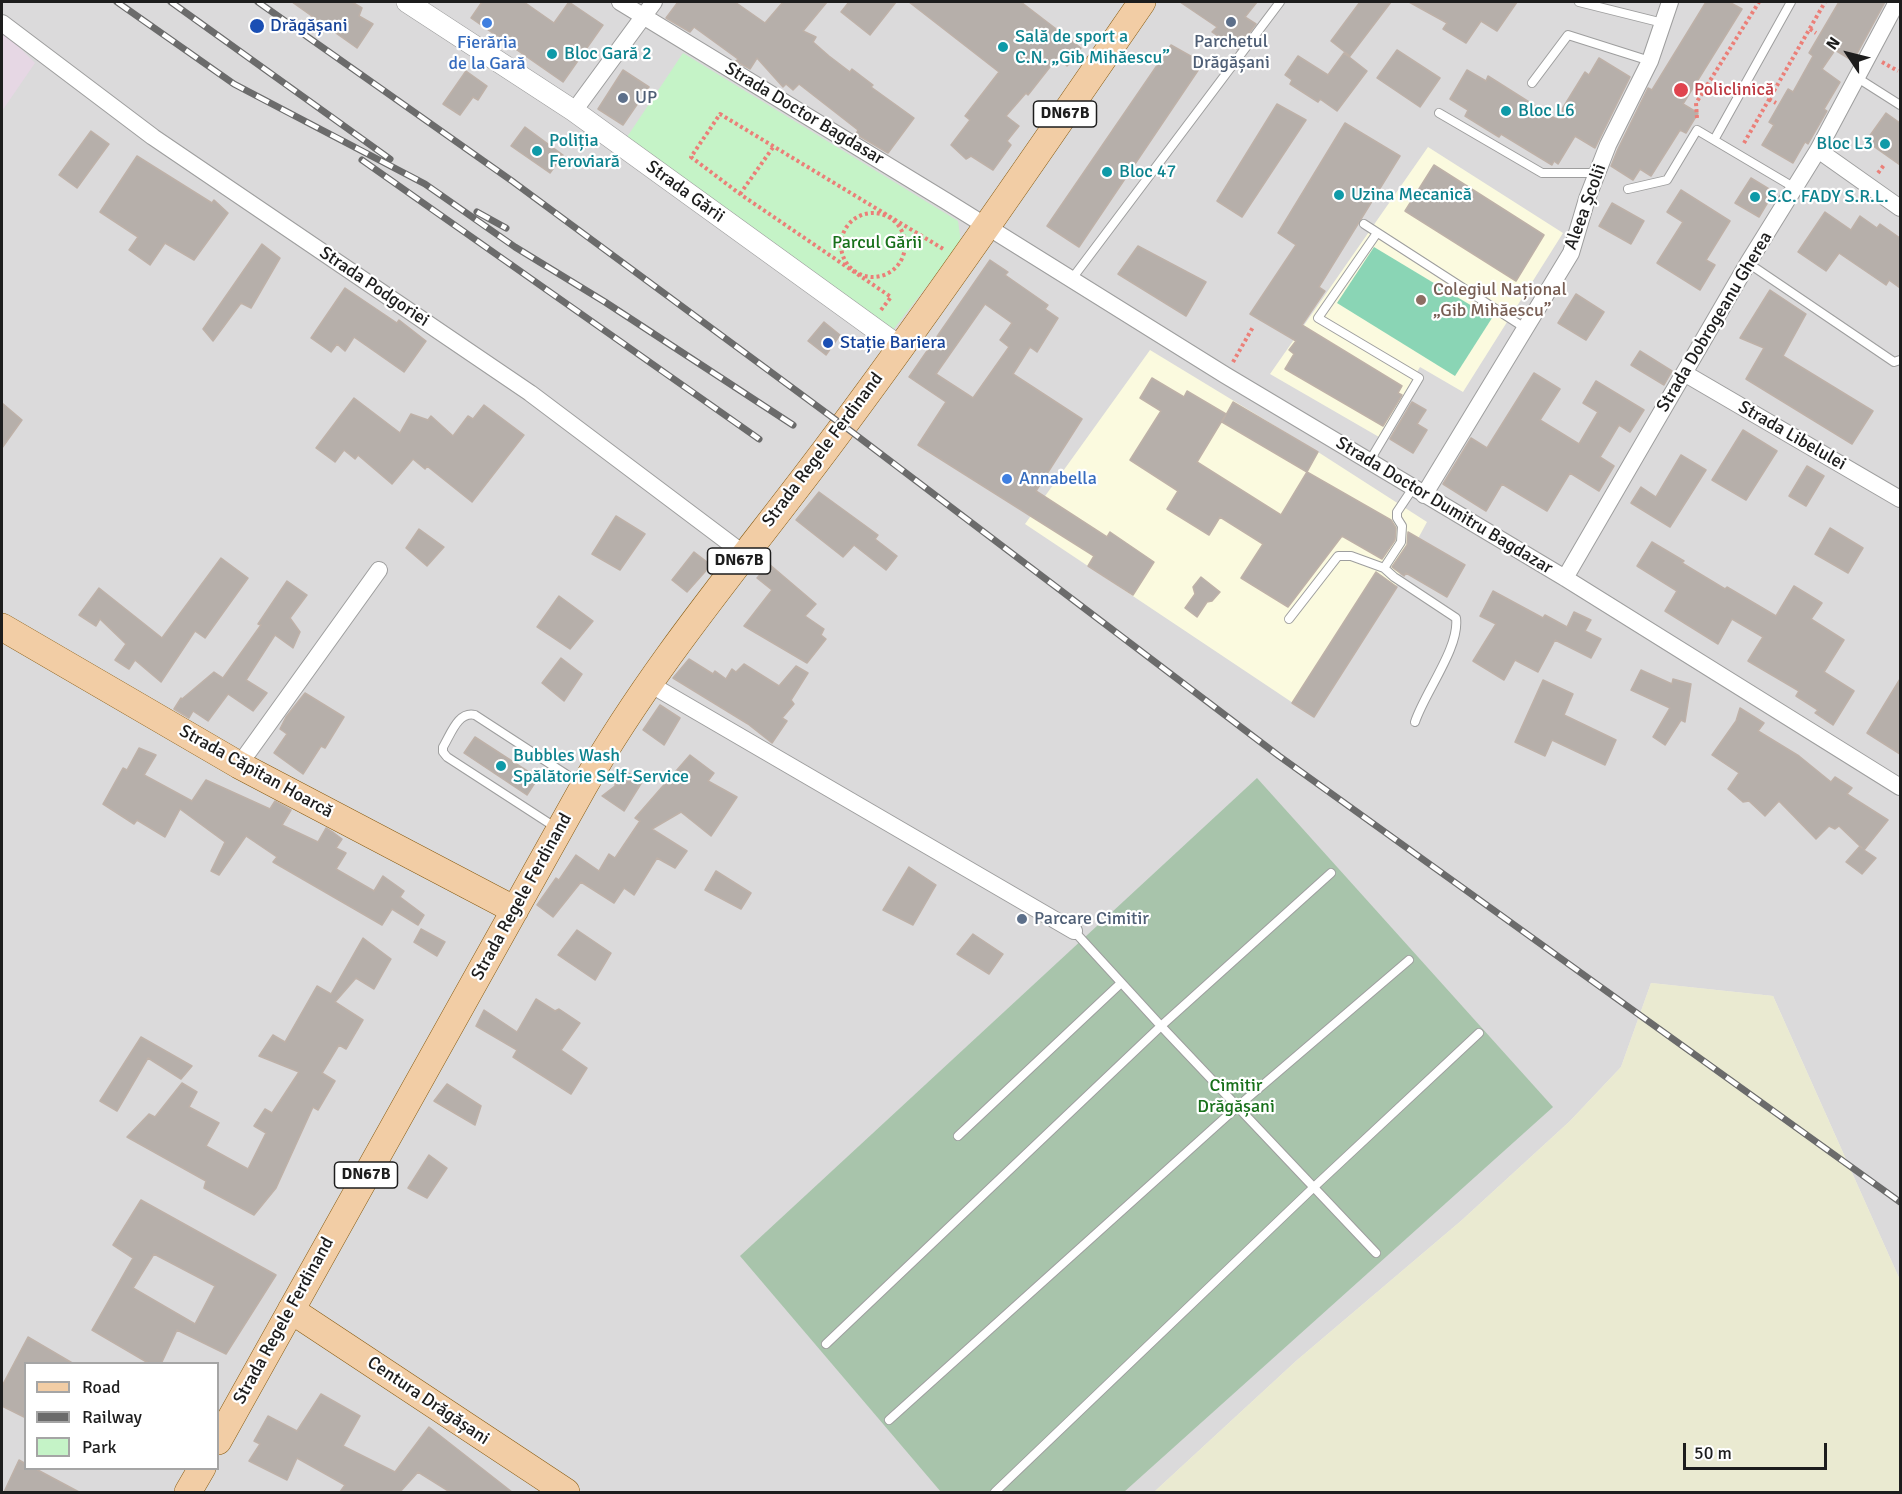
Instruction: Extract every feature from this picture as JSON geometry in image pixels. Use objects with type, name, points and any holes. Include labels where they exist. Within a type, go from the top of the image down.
[{"type":"main road","name":"Strada Regele Ferdinand","points":[[219,1439],[584,786],[648,682],[844,426],[963,262],[1142,2]]},
{"type":"main road","name":"Strada Căpitan Hoarcă","points":[[2,627],[239,765],[515,910]]},
{"type":"main road","name":"Centura Drăgășani","points":[[291,1310],[566,1492]]},
{"type":"main road","points":[[188,1492],[201,1470]]},
{"type":"street","name":"Strada Gării","points":[[407,2],[574,111],[900,347]]},
{"type":"street","name":"Strada Doctor Bagdasar","points":[[620,2],[987,227]]},
{"type":"street","points":[[574,111],[654,2]]},
{"type":"street","name":"Aleea Școlii","points":[[1418,491],[1525,328],[1571,253],[1587,199],[1608,145],[1650,61],[1670,2]]},
{"type":"street","name":"Strada Dobrogeanu Gherea","points":[[1565,578],[1748,263],[1818,150],[1897,2]]},
{"type":"street","name":"Strada Podgoriei","points":[[2,23],[153,137],[530,393],[744,554]]},
{"type":"street","points":[[1818,150],[1900,208]]},
{"type":"street","name":"Strada Doctor Dumitru Bagdazar","points":[[987,227],[1225,375],[1565,578],[1900,787]]},
{"type":"street","name":"Strada Libelulei","points":[[1684,373],[1900,500]]},
{"type":"street","points":[[239,765],[379,570]]},
{"type":"street","points":[[648,682],[1074,931]]},
{"type":"lane","points":[[1071,280],[1280,2]]},
{"type":"lane","points":[[1579,2],[1663,23]]},
{"type":"lane","points":[[1714,140],[1791,2]]},
{"type":"lane","points":[[1532,83],[1568,35],[1650,61]]},
{"type":"lane","points":[[1856,77],[1900,105]]},
{"type":"lane","points":[[1439,113],[1542,173],[1598,173]]},
{"type":"lane","points":[[1628,189],[1667,180],[1697,130],[1795,188]]},
{"type":"lane","points":[[1364,224],[1525,328]]},
{"type":"lane","points":[[1369,462],[1419,378],[1318,318],[1377,232]]},
{"type":"lane","points":[[1748,263],[1894,362],[1900,360]]},
{"type":"lane","points":[[1384,568],[1401,542],[1402,526],[1397,518],[1397,512],[1418,491]]},
{"type":"lane","points":[[1289,620],[1338,556],[1351,556],[1384,568],[1456,618],[1457,629],[1441,668],[1420,705],[1415,722]]},
{"type":"lane","points":[[560,830],[447,757],[443,752],[443,747],[462,716],[469,713],[584,786]]},
{"type":"lane","points":[[826,1344],[1161,1026],[1331,873]]},
{"type":"lane","points":[[1074,931],[1237,1107],[1376,1252]]},
{"type":"lane","points":[[889,1420],[1237,1107],[1409,960]]},
{"type":"lane","points":[[958,1136],[1121,982]]},
{"type":"lane","points":[[995,1492],[1479,1033]]},
{"type":"path","points":[[1697,130],[1696,103],[1759,2]]},
{"type":"path","points":[[1738,154],[1825,2]]},
{"type":"path","points":[[1810,29],[1816,33]]},
{"type":"path","points":[[1770,99],[1776,103]]},
{"type":"path","points":[[871,326],[891,297],[740,194],[691,157],[720,114],[963,262]]},
{"type":"path","points":[[740,194],[774,145]]},
{"type":"path","points":[[870,212],[881,213],[899,224],[904,233],[905,254],[893,271],[874,278],[864,277],[855,272],[846,264],[842,254],[843,231],[850,222],[870,212]]},
{"type":"path","points":[[1225,375],[1253,327]]},
{"type":"shaded area","points":[[2,2],[1900,2],[1900,1280],[1773,996],[1651,983],[1621,1067],[1570,1121],[1462,1220],[1296,1361],[1154,1492],[2,1492]]},
{"type":"shaded area","points":[[2,30],[35,63],[2,111]]},
{"type":"shaded area","name":"Colegiul Național „Gib Mihăescu”","points":[[1428,147],[1563,233],[1463,392],[1420,367],[1379,437],[1270,374]]},
{"type":"shaded area","points":[[1150,350],[1318,452],[1427,522],[1401,570],[1395,590],[1314,717],[1025,524]]},
{"type":"shaded area","points":[[1651,983],[1773,996],[1900,1280],[1900,1492],[1154,1492],[1296,1361],[1462,1220],[1570,1121],[1621,1067]]},
{"type":"green space","name":"Parcul Gării","points":[[683,53],[958,221],[961,242],[893,330],[627,137]]},
{"type":"green space","points":[[1374,247],[1492,318],[1455,376],[1337,303]]},
{"type":"green space","name":"Cimitir Drăgășani","points":[[1257,778],[1553,1107],[1124,1492],[941,1492],[740,1256]]},
{"type":"building","points":[[292,2],[352,2],[362,8],[359,16],[373,24],[357,48]]},
{"type":"building","name":"Bloc Gară 2","points":[[482,2],[524,2],[554,23],[569,2],[603,25],[563,82],[471,18]]},
{"type":"building","points":[[678,2],[735,2],[765,23],[783,2],[827,2],[803,31],[816,37],[813,42],[829,56],[850,72],[852,69],[873,85],[871,87],[914,118],[888,153],[856,134],[858,130],[799,84],[793,90],[786,84],[783,87],[757,58],[750,69],[736,61],[738,59],[694,27],[690,32],[666,18]]},
{"type":"building","points":[[849,2],[896,2],[870,35],[841,12]]},
{"type":"building","points":[[909,2],[1021,2],[1081,48],[1067,66],[1057,58],[1028,95],[1026,93],[1006,116],[1019,126],[1007,141],[1011,145],[993,170],[971,156],[966,159],[951,145],[970,120],[965,116],[999,72]]},
{"type":"building","name":"Parchetul Drăgășani","points":[[1180,2],[1257,2],[1245,17],[1256,24],[1237,49],[1212,32],[1217,27]]},
{"type":"building","points":[[1360,2],[1391,2],[1350,56],[1331,41]]},
{"type":"building","points":[[1409,2],[1517,2],[1497,31],[1481,21],[1466,43],[1443,29],[1447,23]]},
{"type":"building","name":"Policlinică","points":[[1706,2],[1729,2],[1742,9],[1683,104],[1698,113],[1686,133],[1680,130],[1651,176],[1640,169],[1633,180],[1611,166],[1648,88],[1652,90]]},
{"type":"building","points":[[1839,2],[1885,2],[1853,61],[1835,50],[1822,69],[1840,82],[1824,109],[1827,111],[1808,144],[1805,142],[1793,163],[1762,145],[1774,125],[1769,122],[1788,89],[1793,92],[1813,56],[1809,53]]},
{"type":"building","name":"Bloc 47","points":[[1171,45],[1203,63],[1079,247],[1047,226]]},
{"type":"building","points":[[1397,50],[1440,78],[1420,107],[1377,78]]},
{"type":"building","points":[[1344,53],[1367,71],[1337,111],[1320,99],[1318,102],[1290,84],[1292,80],[1285,75],[1298,56],[1328,75]]},
{"type":"building","name":"Bloc L6","points":[[1599,58],[1630,77],[1595,148],[1575,136],[1558,164],[1554,161],[1552,165],[1501,134],[1499,137],[1465,116],[1468,110],[1450,99],[1467,70],[1486,81],[1488,76],[1556,119],[1585,72],[1589,75]]},
{"type":"building","name":"UP","points":[[623,70],[649,87],[623,125],[598,109]]},
{"type":"building","points":[[466,71],[487,86],[478,100],[473,97],[460,115],[443,104]]},
{"type":"building","points":[[1277,104],[1306,120],[1242,217],[1217,201]]},
{"type":"building","name":"Bloc L3","points":[[1886,113],[1900,123],[1900,165],[1866,141]]},
{"type":"building","points":[[1345,123],[1400,156],[1319,287],[1325,291],[1302,325],[1402,386],[1398,393],[1402,395],[1383,426],[1285,369],[1294,354],[1289,350],[1296,341],[1250,314],[1296,245],[1278,233]]},
{"type":"building","name":"Poliția Feroviară","points":[[525,127],[563,155],[550,173],[511,146]]},
{"type":"building","points":[[91,131],[109,144],[77,188],[59,175]]},
{"type":"building","points":[[137,156],[212,203],[214,200],[228,213],[194,260],[165,243],[150,265],[129,250],[138,237],[100,212]]},
{"type":"building","points":[[1434,165],[1544,235],[1516,281],[1405,211]]},
{"type":"building","name":"S.C. FADY S.R.L.","points":[[1751,178],[1774,192],[1759,217],[1735,203]]},
{"type":"building","points":[[1681,190],[1730,221],[1706,260],[1715,265],[1700,290],[1657,263],[1683,222],[1667,212]]},
{"type":"building","points":[[1612,203],[1644,221],[1631,244],[1599,226]]},
{"type":"building","points":[[1825,212],[1851,230],[1860,216],[1877,228],[1880,224],[1900,238],[1900,288],[1889,280],[1886,285],[1839,253],[1826,271],[1798,252]]},
{"type":"building","points":[[262,244],[280,258],[251,308],[241,303],[213,341],[203,329]]},
{"type":"building","points":[[1138,246],[1206,282],[1186,316],[1118,274]]},
{"type":"building","points":[[990,260],[1008,272],[1005,275],[1048,305],[1045,309],[1058,318],[1037,352],[1030,347],[1013,374],[1082,419],[1036,491],[1107,537],[1110,532],[1154,562],[1133,595],[1088,566],[1094,556],[918,445],[946,402],[909,377]],"holes":[[[985,304],[1012,323],[1000,340],[1009,347],[973,398],[936,374]]]},
{"type":"building","points":[[345,288],[397,323],[399,320],[426,341],[404,372],[354,337],[345,351],[337,344],[331,352],[311,338]]},
{"type":"building","points":[[1770,290],[1806,314],[1783,356],[1873,411],[1852,444],[1746,379],[1764,348],[1740,338]]},
{"type":"building","points":[[1576,294],[1604,312],[1586,340],[1558,323]]},
{"type":"building","points":[[824,322],[840,335],[826,355],[808,341]]},
{"type":"building","points":[[1640,351],[1672,371],[1664,385],[1631,365]]},
{"type":"building","points":[[1534,373],[1560,389],[1540,420],[1579,444],[1598,412],[1583,403],[1596,381],[1644,410],[1630,432],[1619,425],[1600,457],[1614,466],[1599,491],[1570,473],[1547,511],[1502,484],[1486,511],[1443,484],[1471,438],[1487,448]]},
{"type":"building","points":[[1152,378],[1184,397],[1187,391],[1226,414],[1197,462],[1281,515],[1307,472],[1391,520],[1396,528],[1395,540],[1382,559],[1342,536],[1288,607],[1241,578],[1263,544],[1220,517],[1209,535],[1167,509],[1178,491],[1130,460],[1161,411],[1140,398]]},
{"type":"building","points":[[354,398],[400,433],[411,414],[428,420],[431,416],[453,436],[468,416],[473,419],[484,405],[524,435],[472,502],[427,466],[425,469],[413,459],[392,484],[358,455],[355,459],[344,450],[335,462],[316,448]]},
{"type":"building","points":[[1233,402],[1318,452],[1307,472],[1222,422]]},
{"type":"building","points":[[1412,402],[1426,410],[1417,424],[1427,430],[1413,453],[1390,439]]},
{"type":"building","points":[[2,403],[22,420],[2,448]]},
{"type":"building","points":[[1743,430],[1777,451],[1746,500],[1712,480]]},
{"type":"building","points":[[1681,455],[1706,470],[1670,527],[1631,503],[1641,487],[1656,497]]},
{"type":"building","points":[[1807,466],[1824,476],[1806,506],[1789,496]]},
{"type":"building","points":[[819,492],[878,535],[875,539],[897,556],[886,570],[854,545],[843,557],[796,520]]},
{"type":"building","points":[[616,516],[645,534],[620,570],[592,554]]},
{"type":"building","points":[[1830,528],[1863,548],[1848,573],[1815,554]]},
{"type":"building","points":[[419,529],[444,547],[427,566],[406,548]]},
{"type":"building","points":[[1408,532],[1465,565],[1447,597],[1406,573],[1404,576],[1392,567],[1407,545]]},
{"type":"building","points":[[1652,542],[1725,589],[1727,587],[1776,616],[1794,586],[1822,603],[1811,619],[1844,640],[1824,672],[1854,691],[1833,725],[1815,713],[1818,710],[1796,696],[1799,691],[1748,661],[1763,637],[1732,619],[1718,644],[1665,611],[1677,591],[1637,566]]},
{"type":"building","points":[[694,552],[711,565],[687,592],[672,580]]},
{"type":"building","points":[[221,558],[248,578],[205,638],[195,631],[161,682],[135,660],[129,669],[115,660],[126,644],[100,619],[96,626],[79,615],[99,588],[162,638]]},
{"type":"building","points":[[769,564],[816,604],[805,616],[824,629],[821,635],[826,639],[807,663],[744,626],[772,590],[757,578]]},
{"type":"building","points":[[1376,572],[1397,587],[1314,717],[1292,703]]},
{"type":"building","points":[[1201,577],[1220,592],[1212,601],[1207,602],[1197,617],[1185,608],[1195,594],[1193,587]]},
{"type":"building","points":[[287,581],[307,595],[290,618],[300,632],[293,648],[275,635],[246,680],[267,693],[253,711],[228,694],[208,721],[193,711],[189,718],[174,709],[181,698],[214,672],[223,678],[261,625],[258,624]]},
{"type":"building","points":[[1493,591],[1543,618],[1545,615],[1567,627],[1574,612],[1591,620],[1585,631],[1601,639],[1591,658],[1555,640],[1538,672],[1515,660],[1504,680],[1473,661],[1496,624],[1480,616]]},
{"type":"building","points":[[559,596],[593,621],[570,649],[537,627]]},
{"type":"building","points":[[561,658],[582,674],[564,701],[542,683]]},
{"type":"building","points":[[689,659],[713,674],[715,671],[726,679],[732,669],[736,672],[744,664],[779,686],[796,666],[808,673],[791,700],[794,704],[782,718],[787,721],[772,743],[748,724],[673,678]]},
{"type":"building","points":[[1641,670],[1672,684],[1673,679],[1691,684],[1685,722],[1681,720],[1665,745],[1653,737],[1670,708],[1631,690]]},
{"type":"building","points":[[1900,679],[1900,754],[1867,733]]},
{"type":"building","points":[[1543,680],[1573,694],[1564,715],[1616,740],[1605,765],[1552,740],[1545,756],[1515,742]]},
{"type":"building","points":[[305,693],[344,717],[325,748],[321,746],[303,774],[274,753],[287,734],[280,729],[286,717]]},
{"type":"building","points":[[660,705],[680,718],[664,745],[643,730]]},
{"type":"building","points":[[1740,708],[1764,723],[1758,731],[1799,756],[1831,782],[1835,777],[1852,788],[1847,794],[1888,820],[1864,850],[1876,858],[1862,874],[1846,862],[1860,846],[1839,826],[1835,829],[1829,826],[1816,839],[1779,801],[1765,816],[1749,801],[1743,802],[1728,789],[1739,773],[1712,755],[1736,721]]},
{"type":"building","name":"Bubbles Wash Spălătorie Self-Service","points":[[475,737],[538,778],[527,795],[464,753]]},
{"type":"building","points":[[139,748],[156,755],[144,775],[192,801],[206,780],[270,809],[275,801],[291,810],[282,825],[318,842],[326,828],[334,833],[342,839],[336,848],[346,853],[336,869],[374,891],[383,876],[404,891],[400,897],[424,915],[418,925],[392,909],[382,925],[273,862],[277,857],[246,836],[219,875],[211,871],[225,842],[180,809],[165,837],[137,820],[134,824],[103,804],[123,768],[127,770]]},
{"type":"building","points":[[690,755],[714,773],[708,781],[737,797],[711,836],[681,812],[652,829],[687,851],[675,868],[657,858],[634,895],[624,888],[614,903],[581,882],[553,917],[537,905],[556,878],[559,880],[576,855],[599,871],[609,854],[615,858],[640,821],[635,818]]},
{"type":"building","points":[[616,773],[625,776],[628,773],[642,782],[624,811],[602,796],[615,786]]},
{"type":"building","points":[[909,867],[936,885],[913,925],[883,910]]},
{"type":"building","points":[[716,871],[751,893],[741,909],[705,890]]},
{"type":"building","points":[[421,929],[445,942],[437,956],[414,942]]},
{"type":"building","points":[[577,930],[611,953],[595,980],[558,955]]},
{"type":"building","points":[[973,934],[1003,954],[989,974],[957,954]]},
{"type":"building","points":[[363,938],[391,959],[374,989],[356,978],[335,1002],[363,1020],[346,1049],[339,1045],[322,1073],[335,1081],[318,1110],[313,1107],[276,1188],[254,1215],[204,1188],[206,1181],[127,1137],[149,1114],[155,1117],[182,1083],[197,1092],[189,1107],[219,1123],[206,1146],[248,1169],[266,1133],[254,1126],[265,1109],[272,1113],[299,1072],[259,1056],[273,1035],[285,1042],[317,986],[331,994]]},
{"type":"building","points":[[536,999],[555,1011],[559,1009],[580,1023],[561,1050],[587,1068],[571,1094],[513,1057],[517,1050],[476,1026],[484,1010],[517,1032]]},
{"type":"building","points":[[141,1037],[192,1066],[181,1079],[148,1058],[117,1111],[100,1101]]},
{"type":"building","points":[[447,1084],[481,1106],[475,1125],[434,1101]]},
{"type":"building","points":[[429,1155],[447,1168],[427,1198],[408,1188]]},
{"type":"building","points":[[141,1200],[276,1275],[226,1354],[177,1330],[162,1362],[147,1362],[92,1330],[133,1258],[113,1245]],"holes":[[[154,1254],[215,1286],[195,1324],[133,1288]]]},
{"type":"building","points":[[28,1337],[71,1362],[24,1362],[24,1417],[2,1406],[2,1386]]},
{"type":"building","points":[[321,1394],[360,1416],[343,1446],[395,1472],[429,1427],[512,1492],[450,1492],[418,1472],[400,1492],[340,1492],[345,1485],[297,1458],[287,1480],[249,1461],[260,1444],[254,1441],[268,1416],[297,1431]]},
{"type":"building","points":[[19,1460],[24,1463],[24,1470],[38,1470],[79,1492],[4,1492]]},
{"type":"railway","points":[[117,2],[234,84],[425,184],[515,247],[605,302],[793,425]]},
{"type":"railway","points":[[171,2],[390,159]]},
{"type":"railway","points":[[258,2],[512,181],[844,426],[1279,756],[1900,1202]]},
{"type":"railway","points":[[362,160],[759,439]]},
{"type":"railway","points":[[477,212],[506,228]]},
{"type":"place","name":"Parchetul Drăgășani","points":[[1231,22]]},
{"type":"place","name":"Fierăria de la Gară","points":[[487,23]]},
{"type":"place","name":"Drăgășani","points":[[257,26]]},
{"type":"place","name":"Sală de sport a C.N. „Gib Mihăescu”","points":[[1003,47]]},
{"type":"place","name":"Bloc Gară 2","points":[[552,54]]},
{"type":"place","name":"Policlinică","points":[[1681,90]]},
{"type":"place","name":"UP","points":[[623,98]]},
{"type":"place","name":"Bloc L6","points":[[1506,111]]},
{"type":"place","name":"Bloc L3","points":[[1885,144]]},
{"type":"place","name":"Poliția Feroviară","points":[[537,151]]},
{"type":"place","name":"Bloc 47","points":[[1107,172]]},
{"type":"place","name":"Uzina Mecanică","points":[[1339,195]]},
{"type":"place","name":"S.C. FADY S.R.L.","points":[[1755,197]]},
{"type":"place","name":"Colegiul Național „Gib Mihăescu”","points":[[1421,300]]},
{"type":"place","name":"Stație Bariera","points":[[828,343]]},
{"type":"place","name":"Annabella","points":[[1007,479]]},
{"type":"place","name":"Bubbles Wash Spălătorie Self-Service","points":[[501,766]]},
{"type":"place","name":"Parcare Cimitir","points":[[1022,919]]}]
